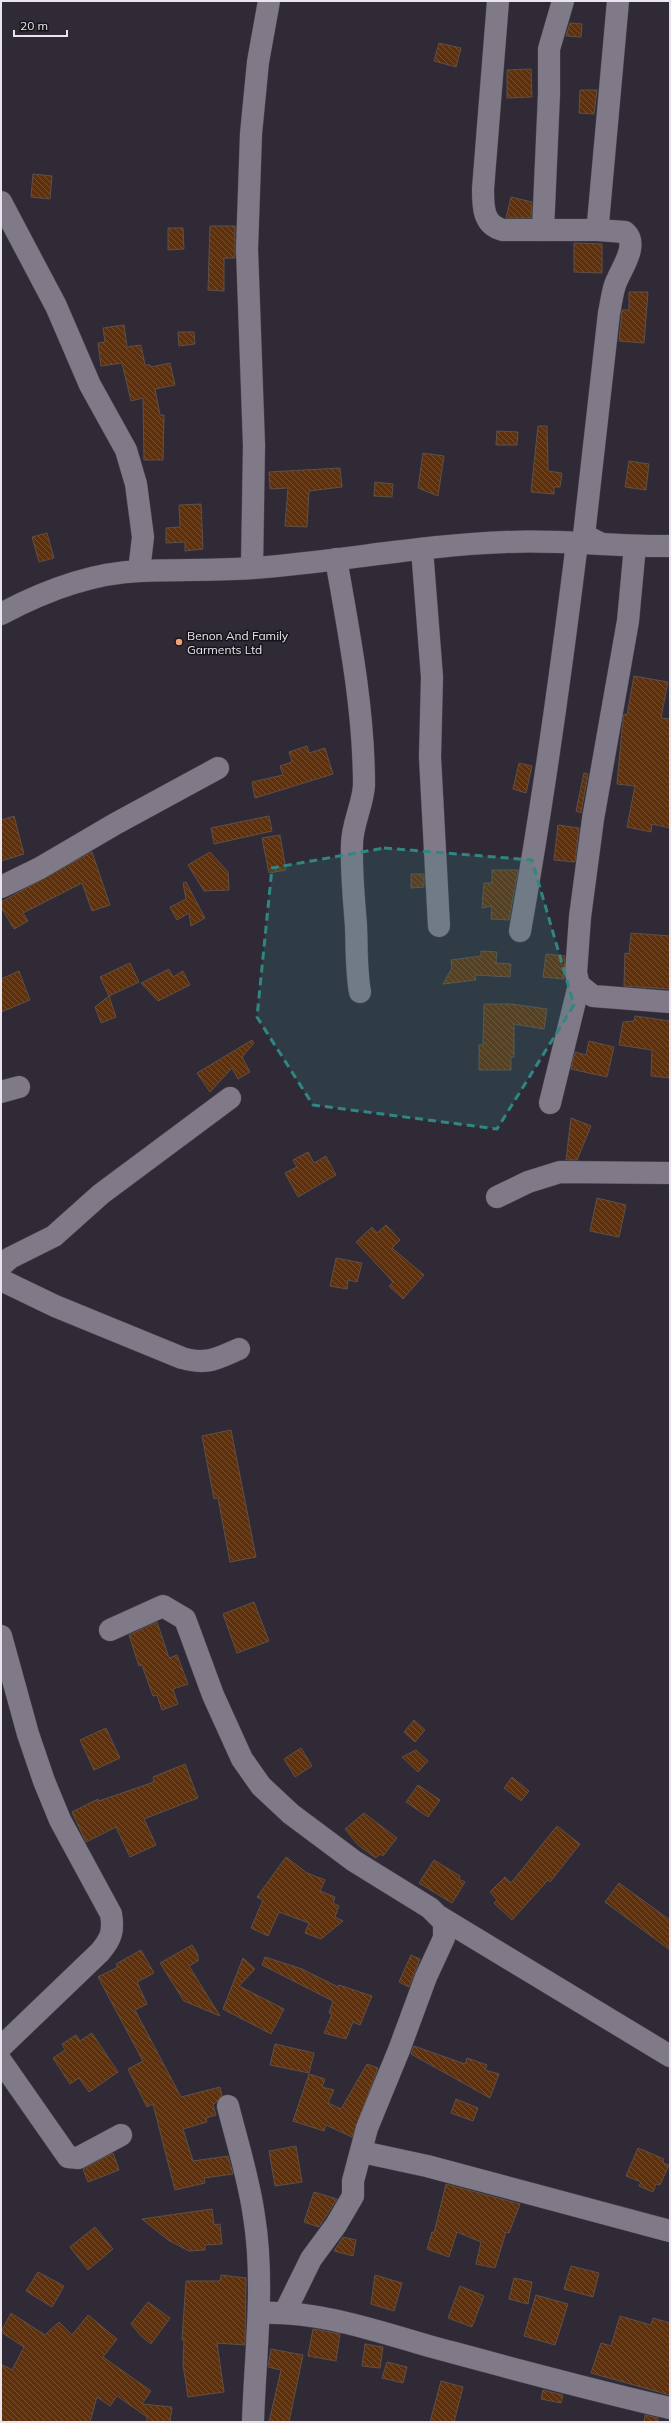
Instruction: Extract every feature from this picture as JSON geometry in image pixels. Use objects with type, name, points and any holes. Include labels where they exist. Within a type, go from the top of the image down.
[{"type":"street","points":[[252,568],[254,445],[246,249],[251,134],[258,62],[269,1]]},
{"type":"street","points":[[498,1],[483,189],[485,214],[496,228],[503,230],[598,230],[625,232],[631,239],[630,248],[615,285],[609,313],[584,535],[602,544]]},
{"type":"street","points":[[543,230],[549,94],[548,49],[563,1]]},
{"type":"street","points":[[598,230],[598,214],[609,119],[618,1]]},
{"type":"street","points":[[1,202],[56,306],[90,385],[126,450],[136,484],[143,537],[139,571]]},
{"type":"street","points":[[1,614],[53,588],[104,576],[139,571],[201,571],[252,568],[422,549],[507,542],[670,546]]},
{"type":"street","points":[[520,931],[542,805],[577,543]]},
{"type":"street","points":[[550,1103],[579,985],[576,972],[580,917],[593,818],[628,621],[635,546]]},
{"type":"street","points":[[422,549],[432,676],[430,757],[439,926]]},
{"type":"street","points":[[336,559],[353,654],[361,733],[364,785],[362,801],[352,842],[357,938],[356,967],[360,992]]},
{"type":"street","points":[[1,887],[40,868],[115,824],[218,768]]},
{"type":"street","points":[[579,985],[593,996],[670,1002]]},
{"type":"street","points":[[1,1266],[10,1258],[54,1236],[100,1194],[230,1098]]},
{"type":"street","points":[[497,1197],[528,1182],[560,1172],[670,1173]]},
{"type":"street","points":[[1,1280],[54,1306],[182,1358],[197,1362],[211,1362],[239,1349]]},
{"type":"street","points":[[110,1630],[163,1606],[185,1619],[213,1695],[242,1759],[261,1786],[291,1814],[354,1861],[430,1908],[440,1917],[670,2056]]},
{"type":"street","points":[[1,1636],[28,1734],[44,1781],[60,1820],[111,1914],[113,1926],[110,1940],[100,1952],[1,2047]]},
{"type":"street","points":[[285,2312],[311,2259],[336,2225],[352,2196],[353,2181],[362,2152],[367,2128],[399,2050],[426,1977],[444,1938],[446,1930],[440,1917]]},
{"type":"street","points":[[1,2061],[68,2157],[78,2158],[121,2135]]},
{"type":"street","points":[[228,2106],[254,2215],[258,2261],[259,2313],[253,2422]]},
{"type":"street","points":[[362,2152],[427,2166],[670,2231]]},
{"type":"street","points":[[259,2313],[285,2312],[346,2324],[580,2387],[670,2408]]},
{"type":"highlighted area","points":[[384,848],[532,860],[574,1005],[497,1129],[313,1105],[257,1017],[272,868]]},
{"type":"building","points":[[570,23],[582,24],[581,37],[566,36]]},
{"type":"building","points":[[439,43],[461,48],[456,67],[434,61]]},
{"type":"building","points":[[531,69],[532,97],[507,98],[507,70]]},
{"type":"building","points":[[580,90],[597,90],[594,114],[579,113]]},
{"type":"building","points":[[33,174],[52,176],[50,199],[31,197]]},
{"type":"building","points":[[511,197],[532,202],[531,218],[506,218]]},
{"type":"building","points":[[210,226],[235,226],[235,258],[224,258],[224,291],[208,290]]},
{"type":"building","points":[[168,228],[183,228],[184,249],[168,250]]},
{"type":"building","points":[[574,243],[602,244],[602,273],[574,272]]},
{"type":"building","points":[[629,292],[648,292],[644,343],[619,341],[622,310],[629,310]]},
{"type":"building","points":[[124,325],[127,347],[141,345],[145,365],[150,365],[151,367],[170,363],[175,385],[155,389],[160,415],[164,415],[163,460],[144,460],[143,398],[131,401],[122,363],[101,366],[98,343],[105,342],[103,328]]},
{"type":"building","points":[[178,332],[194,332],[195,344],[179,346]]},
{"type":"building","points":[[538,426],[547,426],[548,471],[562,473],[560,487],[554,487],[554,494],[531,492]]},
{"type":"building","points":[[497,431],[518,432],[517,445],[496,445]]},
{"type":"building","points":[[423,453],[444,456],[438,496],[418,488]]},
{"type":"building","points":[[629,461],[649,464],[646,490],[625,487]]},
{"type":"building","points":[[340,468],[342,487],[309,491],[307,527],[285,526],[288,488],[270,489],[269,472]]},
{"type":"building","points":[[375,482],[393,484],[392,497],[374,496]]},
{"type":"building","points":[[201,504],[203,549],[185,551],[185,542],[166,543],[166,528],[180,527],[179,505]]},
{"type":"building","points":[[47,533],[54,558],[39,562],[32,537]]},
{"type":"building","points":[[634,676],[668,682],[661,718],[670,719],[670,828],[652,824],[651,832],[627,827],[635,786],[617,784],[623,719],[624,714],[627,715]]},
{"type":"building","points":[[307,746],[309,753],[325,748],[333,774],[255,798],[252,782],[283,775],[280,766],[292,762],[289,752]]},
{"type":"building","points":[[519,763],[532,766],[526,793],[513,789]]},
{"type":"building","points":[[584,773],[588,774],[581,813],[576,811]]},
{"type":"building","points":[[14,816],[24,854],[1,861],[1,820]]},
{"type":"building","points":[[269,816],[272,831],[214,844],[211,828]]},
{"type":"building","points":[[558,825],[579,828],[575,862],[554,860]]},
{"type":"building","points":[[280,835],[286,870],[269,873],[262,838]]},
{"type":"building","points":[[92,852],[110,905],[92,911],[82,883],[23,913],[28,921],[14,929],[1,907],[1,902]]},
{"type":"building","points":[[210,852],[228,872],[229,890],[204,891],[188,865]]},
{"type":"building","points":[[492,870],[518,870],[509,920],[491,919],[492,906],[482,908],[484,883],[492,883]]},
{"type":"building","points":[[411,874],[424,874],[424,887],[411,888]]},
{"type":"building","points":[[186,882],[205,918],[191,926],[189,913],[177,920],[170,907],[186,899],[183,883]]},
{"type":"building","points":[[631,933],[670,936],[670,989],[624,986],[625,953],[629,954]]},
{"type":"building","points":[[481,951],[497,952],[496,963],[511,964],[510,977],[475,975],[476,980],[443,984],[452,968],[451,960],[481,956]]},
{"type":"building","points":[[546,954],[565,956],[564,979],[543,977]]},
{"type":"building","points":[[130,963],[139,982],[109,996],[100,977]]},
{"type":"building","points":[[169,969],[173,977],[183,971],[190,985],[158,1001],[141,983]]},
{"type":"building","points":[[19,971],[30,1000],[1,1012],[1,979]]},
{"type":"building","points":[[109,996],[116,1017],[101,1023],[95,1007]]},
{"type":"building","points":[[484,1004],[511,1004],[547,1009],[544,1029],[514,1024],[514,1057],[511,1057],[511,1070],[479,1070],[479,1045],[483,1045]]},
{"type":"building","points":[[635,1016],[670,1021],[670,1078],[651,1076],[652,1050],[619,1045],[623,1022],[634,1021]]},
{"type":"building","points":[[252,1040],[254,1043],[242,1057],[250,1072],[238,1079],[232,1068],[210,1092],[197,1073]]},
{"type":"building","points":[[589,1041],[614,1047],[607,1077],[571,1069],[575,1052],[586,1055]]},
{"type":"building","points":[[571,1118],[591,1126],[577,1160],[566,1160]]},
{"type":"building","points":[[308,1152],[314,1163],[326,1156],[336,1175],[298,1197],[285,1173],[297,1167],[293,1160]]},
{"type":"building","points":[[597,1198],[626,1205],[619,1237],[590,1231]]},
{"type":"building","points":[[386,1225],[400,1240],[392,1248],[424,1275],[403,1299],[389,1286],[393,1282],[356,1242],[372,1227],[377,1233]]},
{"type":"building","points":[[336,1258],[362,1263],[357,1282],[348,1280],[347,1289],[330,1286]]},
{"type":"building","points":[[231,1430],[256,1557],[230,1562],[218,1498],[214,1499],[202,1436]]},
{"type":"building","points":[[254,1602],[269,1641],[237,1653],[223,1614]]},
{"type":"building","points":[[157,1622],[169,1658],[177,1655],[188,1684],[173,1689],[178,1704],[162,1710],[157,1695],[153,1696],[142,1665],[139,1666],[129,1635]]},
{"type":"building","points":[[414,1720],[425,1730],[415,1742],[404,1732]]},
{"type":"building","points":[[106,1728],[120,1758],[94,1770],[80,1740]]},
{"type":"building","points":[[301,1748],[312,1766],[295,1777],[284,1759]]},
{"type":"building","points":[[416,1750],[428,1761],[418,1772],[402,1757]]},
{"type":"building","points":[[185,1764],[198,1798],[144,1819],[156,1845],[130,1857],[116,1827],[86,1842],[72,1812],[98,1799],[99,1801],[154,1782],[153,1777]]},
{"type":"building","points":[[512,1777],[529,1791],[521,1801],[504,1788]]},
{"type":"building","points":[[418,1785],[440,1800],[428,1817],[406,1802]]},
{"type":"building","points":[[364,1813],[397,1838],[383,1856],[380,1854],[376,1858],[358,1845],[345,1829]]},
{"type":"building","points":[[557,1826],[580,1844],[550,1882],[548,1880],[512,1920],[494,1903],[497,1900],[490,1892],[505,1877],[511,1883]]},
{"type":"building","points":[[286,1857],[307,1873],[325,1880],[320,1891],[335,1897],[333,1903],[339,1906],[335,1917],[343,1921],[321,1939],[305,1933],[309,1923],[279,1912],[268,1936],[251,1928],[263,1900],[257,1897]]},
{"type":"building","points":[[434,1860],[460,1876],[459,1879],[465,1882],[452,1903],[419,1883]]},
{"type":"building","points":[[619,1883],[670,1920],[670,1950],[605,1902]]},
{"type":"building","points":[[192,1945],[198,1955],[198,1961],[189,1966],[220,2016],[184,2001],[160,1963]]},
{"type":"building","points":[[141,1950],[154,1973],[137,1982],[147,2004],[135,2010],[181,2097],[220,2087],[222,2096],[213,2105],[216,2115],[206,2118],[207,2122],[183,2129],[193,2161],[228,2156],[233,2174],[204,2178],[205,2183],[175,2190],[153,2104],[147,2107],[128,2069],[143,2061],[98,1977],[118,1967],[116,1964]]},
{"type":"building","points":[[411,1955],[420,1959],[409,1987],[399,1982]]},
{"type":"building","points":[[265,1957],[302,1969],[338,1987],[339,1985],[372,1996],[360,2025],[353,2022],[346,2039],[324,2033],[332,2014],[329,2013],[333,2001],[262,1965]]},
{"type":"building","points":[[243,1958],[255,1969],[239,1986],[284,2009],[271,2034],[223,2009]]},
{"type":"building","points":[[92,2033],[118,2072],[89,2092],[79,2078],[70,2084],[53,2058],[65,2050],[62,2044],[76,2035],[80,2041]]},
{"type":"building","points":[[275,2044],[314,2053],[309,2073],[270,2065]]},
{"type":"building","points":[[414,2046],[465,2064],[467,2058],[487,2065],[485,2070],[499,2074],[490,2098],[411,2054]]},
{"type":"building","points":[[367,2064],[378,2068],[352,2137],[326,2125],[324,2131],[293,2121],[309,2074],[325,2079],[322,2087],[334,2090],[328,2103],[341,2109]]},
{"type":"building","points":[[456,2099],[478,2108],[473,2121],[451,2113]]},
{"type":"building","points":[[296,2146],[302,2182],[275,2186],[269,2151]]},
{"type":"building","points":[[638,2148],[664,2159],[663,2163],[669,2165],[660,2185],[656,2184],[653,2192],[639,2186],[641,2182],[626,2176]]},
{"type":"building","points":[[113,2153],[119,2170],[88,2182],[83,2169]]},
{"type":"building","points":[[446,2184],[520,2204],[509,2233],[506,2232],[495,2268],[476,2264],[481,2242],[457,2232],[449,2257],[427,2249],[432,2232],[434,2233]]},
{"type":"building","points":[[314,2192],[337,2199],[319,2227],[304,2222]]},
{"type":"building","points":[[212,2209],[214,2225],[220,2224],[222,2244],[205,2245],[205,2250],[189,2251],[168,2240],[142,2219]]},
{"type":"building","points":[[95,2227],[113,2249],[88,2270],[70,2247]]},
{"type":"building","points":[[343,2237],[356,2240],[353,2256],[334,2251]]},
{"type":"building","points":[[571,2266],[599,2273],[593,2297],[564,2289]]},
{"type":"building","points":[[38,2272],[64,2286],[52,2307],[26,2291]]},
{"type":"building","points":[[221,2275],[246,2278],[245,2345],[217,2343],[224,2392],[188,2397],[183,2364],[184,2340],[182,2340],[186,2281],[220,2281]]},
{"type":"building","points":[[375,2275],[402,2283],[394,2311],[371,2304]]},
{"type":"building","points":[[514,2278],[532,2282],[528,2304],[509,2299]]},
{"type":"building","points":[[460,2286],[484,2296],[472,2327],[448,2318]]},
{"type":"building","points":[[536,2295],[568,2304],[555,2345],[524,2336]]},
{"type":"building","points":[[148,2302],[170,2318],[151,2344],[141,2336],[131,2324]]},
{"type":"building","points":[[11,2313],[45,2335],[59,2322],[72,2335],[88,2315],[117,2339],[103,2357],[151,2391],[142,2404],[172,2407],[170,2422],[147,2422],[147,2417],[117,2396],[110,2406],[97,2397],[90,2422],[1,2422],[1,2364],[12,2370],[24,2347],[1,2332]]},
{"type":"building","points":[[620,2316],[651,2325],[653,2318],[670,2323],[670,2395],[591,2373],[601,2343],[611,2346]]},
{"type":"building","points":[[313,2329],[340,2334],[336,2361],[308,2356]]},
{"type":"building","points":[[365,2344],[383,2347],[380,2368],[362,2366]]},
{"type":"building","points":[[271,2349],[303,2355],[289,2422],[269,2422],[281,2370],[268,2367]]},
{"type":"building","points":[[387,2362],[407,2367],[403,2383],[382,2378]]},
{"type":"building","points":[[441,2381],[463,2387],[454,2422],[430,2422]]},
{"type":"building","points":[[543,2390],[563,2395],[561,2403],[541,2399]]},
{"type":"building","points":[[645,2415],[658,2418],[658,2422],[644,2422]]},
{"type":"place","name":"Benon And Family Garments Ltd","points":[[179,642]]}]
